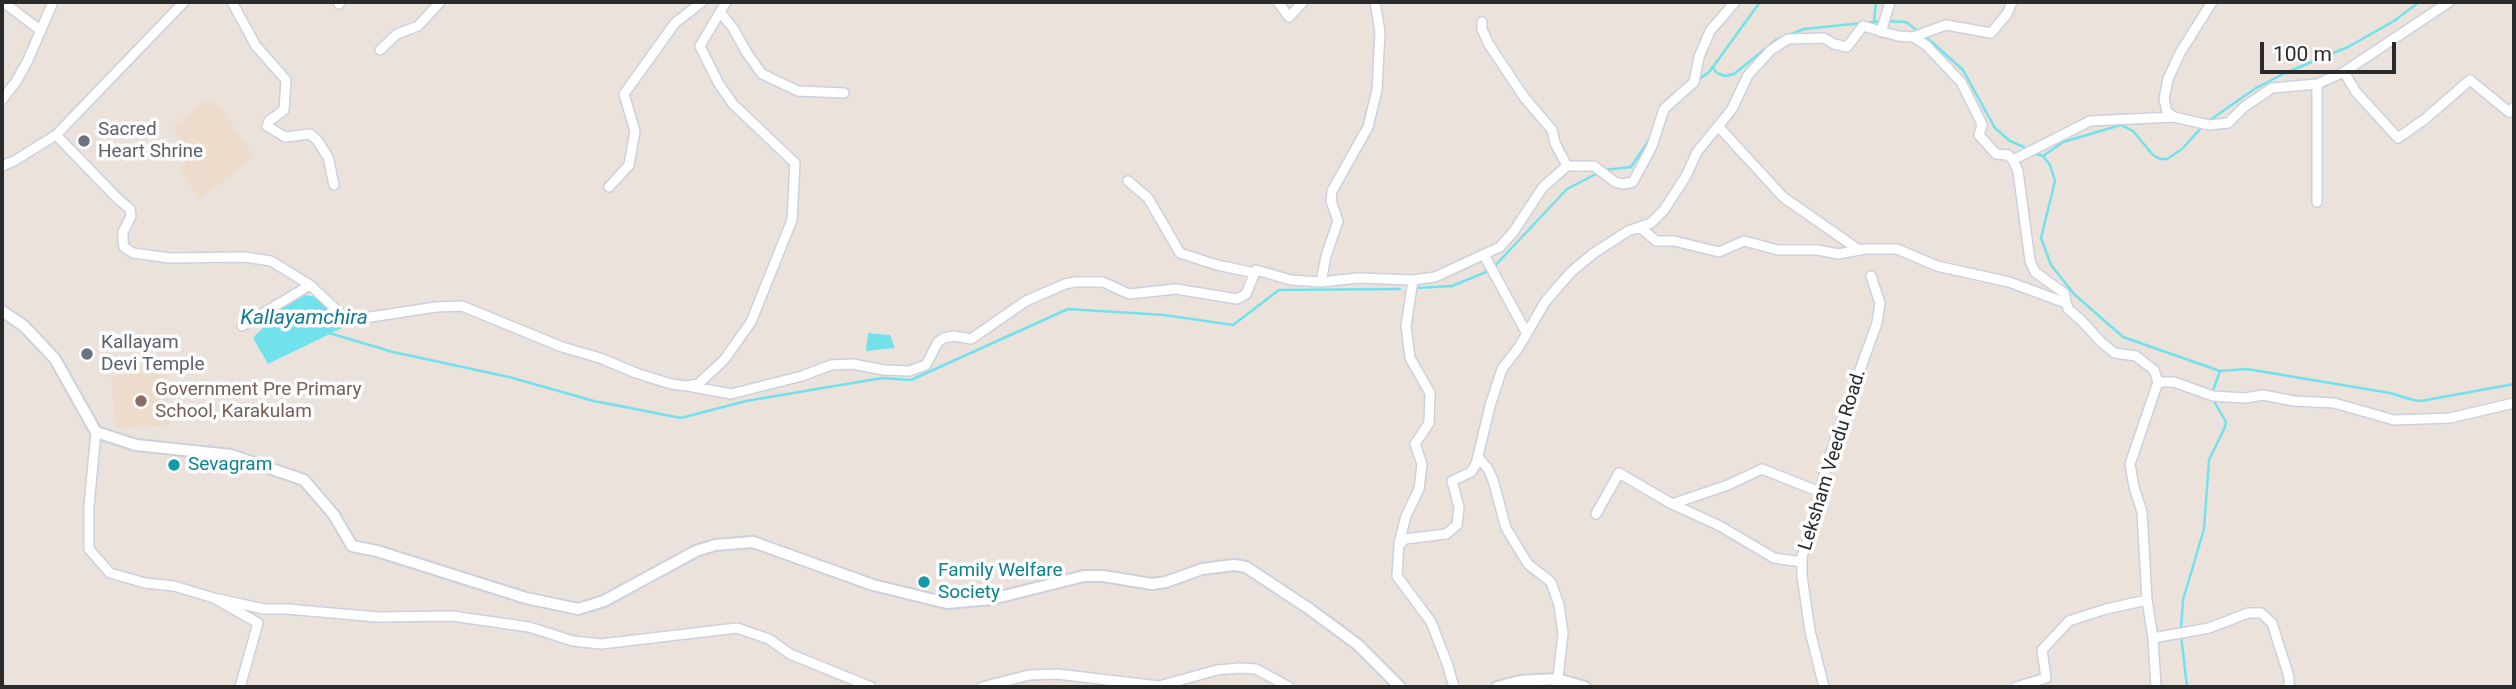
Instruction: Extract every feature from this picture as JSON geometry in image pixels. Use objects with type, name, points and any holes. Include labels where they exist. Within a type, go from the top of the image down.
[{"type":"street","points":[[3,2],[40,30]]},
{"type":"street","points":[[2,100],[18,80],[53,2]]},
{"type":"street","points":[[2,166],[56,135],[184,2]]},
{"type":"street","points":[[232,2],[256,46],[286,80],[284,110],[269,121],[267,126],[285,137],[310,134],[317,140],[328,157],[334,185]]},
{"type":"street","points":[[380,50],[397,34],[418,26],[440,2]]},
{"type":"street","points":[[609,187],[629,165],[635,131],[624,94],[675,23],[702,2]]},
{"type":"street","points":[[688,386],[698,384],[724,360],[752,318],[792,220],[795,163],[733,104],[700,46],[726,2]]},
{"type":"street","points":[[1278,2],[1289,16],[1303,2]]},
{"type":"street","points":[[1321,282],[1324,263],[1338,221],[1331,201],[1332,191],[1368,127],[1377,90],[1380,32],[1375,2]]},
{"type":"street","points":[[1128,181],[1148,198],[1180,253],[1217,265],[1255,273],[1258,271],[1291,280],[1321,282],[1359,278],[1413,281],[1435,277],[1500,247],[1543,187],[1568,165],[1594,166],[1615,182],[1633,182],[1652,146],[1664,109],[1694,82],[1699,57],[1710,31],[1735,2]]},
{"type":"street","points":[[1881,32],[1890,2]]},
{"type":"street","points":[[1913,37],[1946,25],[1991,33],[2012,2]]},
{"type":"street","points":[[2174,117],[2167,112],[2164,103],[2168,79],[2180,52],[2212,2]]},
{"type":"street","points":[[2013,160],[2090,121],[2174,117],[2204,125],[2225,124],[2272,88],[2317,84],[2344,72],[2449,2]]},
{"type":"street","points":[[720,12],[762,74],[798,91],[844,93]]},
{"type":"street","points":[[1482,22],[1488,43],[1524,97],[1552,130],[1555,143],[1568,165]]},
{"type":"street","points":[[1399,545],[1405,539],[1446,534],[1458,523],[1459,508],[1452,481],[1471,472],[1479,458],[1490,406],[1502,369],[1519,347],[1545,302],[1572,272],[1615,239],[1651,223],[1664,211],[1686,176],[1697,152],[1732,109],[1748,75],[1771,50],[1788,39],[1815,37],[1847,47],[1863,26],[1913,37],[1926,45],[1961,82],[1982,125],[1979,135],[1996,154],[2008,155],[2018,171],[2031,261],[2035,272],[2064,293],[2068,309],[2102,343],[2115,353],[2136,356],[2154,370],[2158,382],[2130,464],[2142,512],[2156,687]]},
{"type":"street","points":[[2344,72],[2356,92],[2398,138],[2425,119],[2470,80],[2509,113],[2514,107]]},
{"type":"street","points":[[2317,84],[2317,202]]},
{"type":"street","points":[[1718,126],[1783,197],[1859,250]]},
{"type":"street","points":[[56,135],[130,209],[131,216],[123,232],[123,241],[124,247],[133,253],[170,258],[244,257],[271,261],[310,285],[343,316],[364,318],[436,307],[462,306],[552,343],[636,373],[671,384],[731,394],[802,376],[831,365],[853,364],[884,370],[909,371],[926,365],[938,342],[944,338],[954,336],[971,339],[1026,300],[1065,284],[1103,282],[1129,294],[1176,289],[1237,299],[1246,294],[1255,273]]},
{"type":"street","points":[[1640,227],[1656,241],[1674,241],[1719,252],[1744,241],[1778,250],[1818,250],[1838,254],[1859,250],[1897,249],[1937,267],[2009,282],[2066,303]]},
{"type":"street","points":[[1484,255],[1527,332]]},
{"type":"street","name":"Leksham Veedu Road.","points":[[1824,687],[1810,631],[1802,562],[1837,433],[1877,323],[1880,303],[1871,276]]},
{"type":"street","points":[[1413,281],[1406,326],[1410,358],[1430,393],[1429,423],[1415,444],[1422,464],[1419,489],[1406,516],[1399,545],[1397,576],[1431,622],[1454,687]]},
{"type":"street","points":[[242,326],[310,285]]},
{"type":"street","points":[[2,311],[24,326],[55,359],[96,432],[89,506],[89,549],[110,573],[264,609],[377,617],[452,616],[529,627],[573,641],[601,645],[737,628],[769,639],[790,654],[871,687]]},
{"type":"street","points":[[2158,382],[2174,382],[2211,396],[2245,398],[2263,395],[2294,401],[2334,403],[2392,420],[2450,418],[2514,403]]},
{"type":"street","points":[[96,432],[136,446],[231,455],[287,473],[308,483],[334,515],[352,547],[377,551],[514,594],[574,608],[604,601],[695,551],[715,545],[753,542],[873,585],[947,603],[992,599],[1084,576],[1111,577],[1152,584],[1202,569],[1234,565],[1246,567],[1283,589],[1357,644],[1400,687]]},
{"type":"street","points":[[1479,458],[1493,480],[1506,528],[1528,564],[1551,582],[1559,605],[1563,633],[1557,683]]},
{"type":"street","points":[[1672,504],[1728,485],[1762,469],[1820,492]]},
{"type":"street","points":[[1596,514],[1619,473],[1672,504],[1700,515],[1774,558],[1802,562]]},
{"type":"street","points":[[214,598],[258,623],[240,687]]},
{"type":"street","points":[[2016,687],[2046,678],[2042,649],[2069,621],[2147,600]]},
{"type":"street","points":[[2153,638],[2209,628],[2248,613],[2261,613],[2272,623],[2289,677],[2289,687]]},
{"type":"street","points":[[982,687],[1029,675],[1057,674],[1159,686],[1217,670],[1240,668],[1256,669],[1289,687]]},
{"type":"street","points":[[1497,687],[1520,681],[1585,687]]},
{"type":"shaded area","points":[[204,100],[217,103],[254,157],[199,200],[180,167],[188,160],[173,127]]},
{"type":"shaded area","name":"Government Pre Primary School, Karakulam","points":[[166,370],[170,425],[116,429],[111,376]]},
{"type":"water","name":"Kallayamchira","points":[[296,294],[319,297],[342,328],[268,364],[253,338]]},
{"type":"water","points":[[868,333],[890,335],[895,348],[866,351]]},
{"type":"waterway","points":[[1697,81],[1710,71],[1760,2]]},
{"type":"waterway","points":[[1874,22],[1876,2]]},
{"type":"waterway","points":[[2207,122],[2256,88],[2348,47],[2394,21],[2419,2]]},
{"type":"waterway","points":[[1712,67],[1725,76],[1734,74],[1776,40],[1804,29],[1882,21],[1906,22],[1918,31]]},
{"type":"waterway","points":[[1924,35],[1963,70],[1995,128],[2010,141],[2024,147]]},
{"type":"waterway","points":[[2043,156],[2063,142],[2121,125],[2133,131],[2153,155],[2167,159],[2182,149],[2202,127]]},
{"type":"waterway","points":[[1604,170],[1631,167],[1651,137]]},
{"type":"waterway","points":[[2033,153],[2043,156],[2050,165],[2055,181],[2041,238],[2051,265],[2074,294],[2123,337],[2220,371],[2247,369],[2390,393],[2421,401],[2514,384]]},
{"type":"waterway","points":[[1416,288],[1452,286],[1491,270],[1567,189],[1598,173]]},
{"type":"waterway","points":[[329,333],[393,352],[509,377],[594,401],[681,418],[746,401],[882,378],[911,380],[1068,309],[1164,315],[1233,325],[1279,290],[1400,289]]},
{"type":"waterway","points":[[2181,629],[2183,600],[2204,529],[2209,460],[2226,422],[2211,396],[2220,371]]},
{"type":"waterway","points":[[2181,635],[2187,687]]},
{"type":"place","name":"Sacred Heart Shrine","points":[[84,141]]},
{"type":"place","name":"Kallayam Devi Temple","points":[[87,354]]},
{"type":"place","name":"Government Pre Primary School, Karakulam","points":[[141,401]]},
{"type":"place","name":"Sevagram","points":[[174,465]]},
{"type":"place","name":"Family Welfare Society","points":[[924,582]]}]
